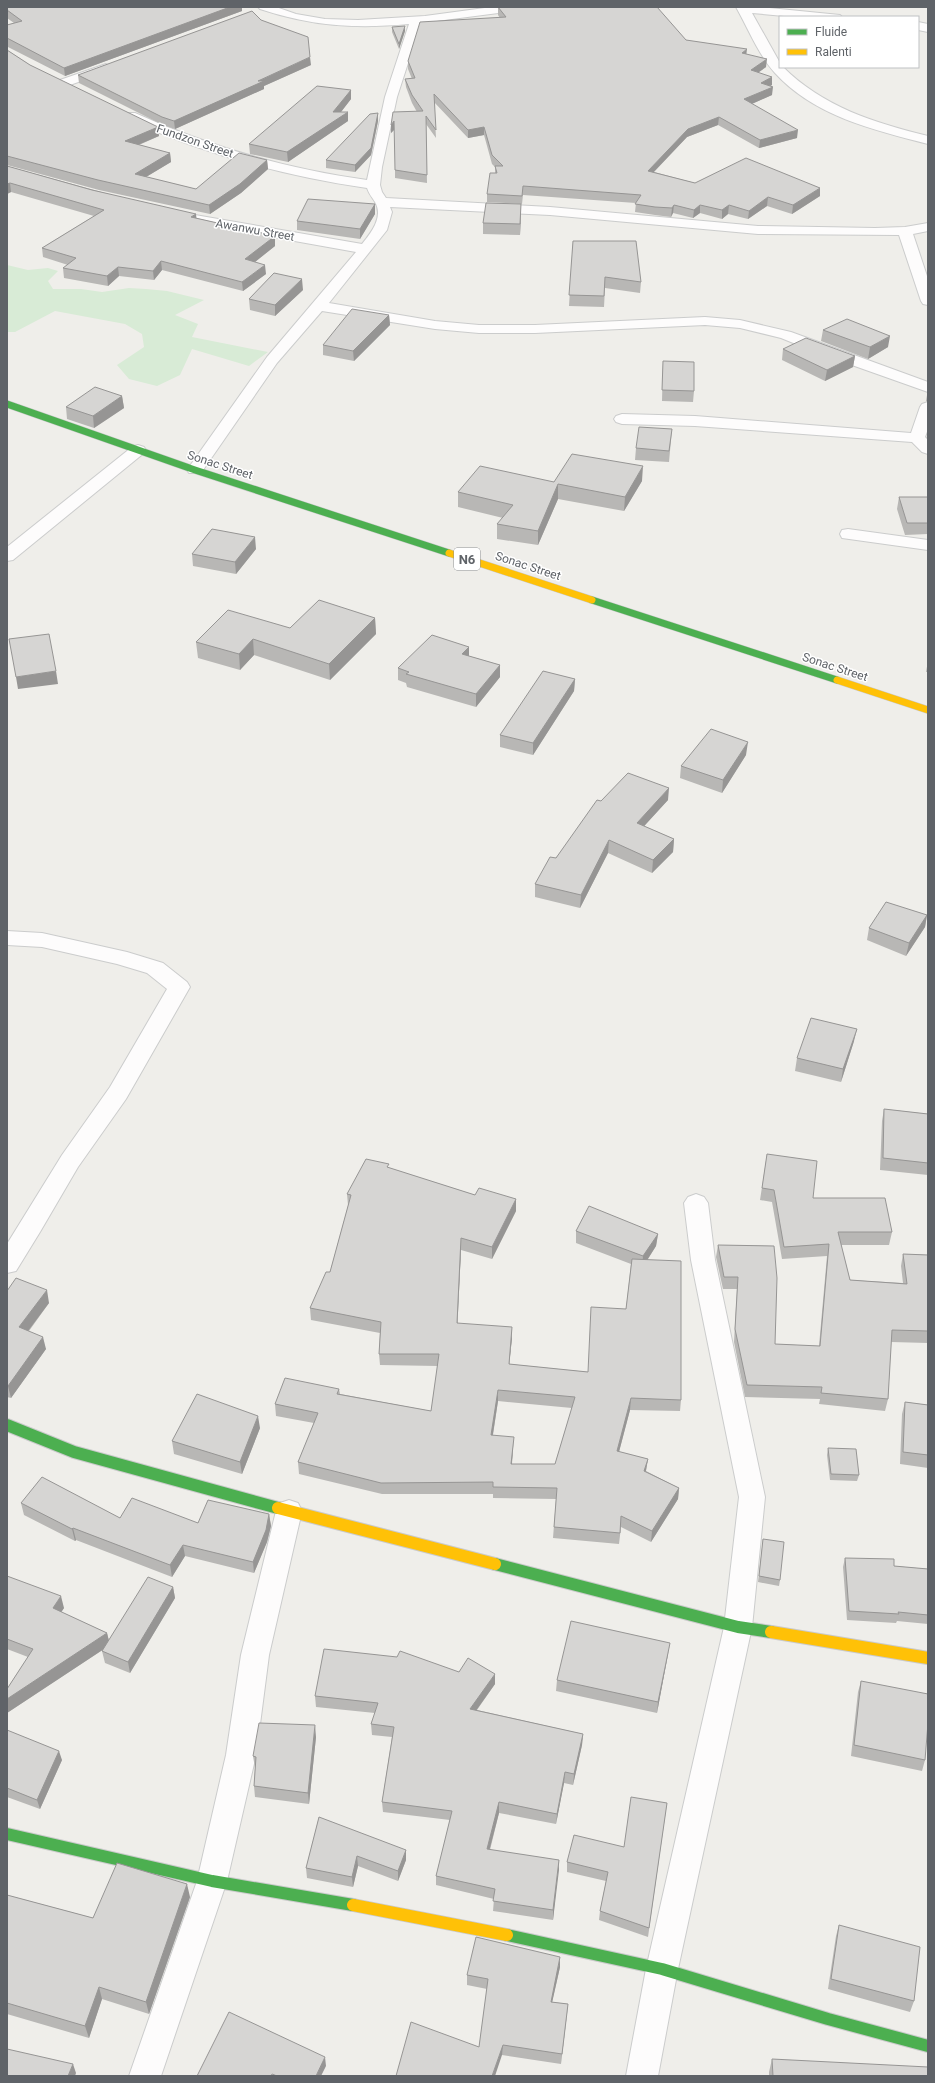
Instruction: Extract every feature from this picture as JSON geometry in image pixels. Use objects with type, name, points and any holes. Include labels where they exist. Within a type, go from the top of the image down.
[{"type":"main road","name":"Sonac Street","points":[[7,404],[195,470],[928,710]]},
{"type":"main road","points":[[7,1425],[74,1452],[289,1511],[738,1627],[928,1658]]},
{"type":"main road","points":[[7,1834],[212,1881],[432,1919],[662,1969],[828,2019],[928,2046]]},
{"type":"street","points":[[261,10],[350,24],[381,24],[521,7]]},
{"type":"street","points":[[743,8],[826,16]]},
{"type":"street","points":[[743,8],[778,69],[803,92],[838,111],[879,127],[928,140]]},
{"type":"street","points":[[195,470],[272,360],[380,230],[384,212],[382,202],[375,193],[373,185],[387,112],[416,20]]},
{"type":"street","points":[[64,82],[119,63]]},
{"type":"street","points":[[50,76],[78,89]]},
{"type":"street","name":"Fundzon Street","points":[[119,111],[157,129],[258,162],[343,181],[373,185]]},
{"type":"street","points":[[382,202],[550,210],[758,230],[906,231],[928,227]]},
{"type":"street","name":"Awanwu Street","points":[[179,215],[365,249]]},
{"type":"street","points":[[906,231],[928,301]]},
{"type":"street","points":[[318,306],[435,325],[479,329],[536,329],[705,322],[740,324],[786,335],[823,350],[928,387]]},
{"type":"street","points":[[917,438],[928,406]]},
{"type":"street","points":[[622,419],[695,421],[917,438],[928,449]]},
{"type":"street","points":[[7,556],[138,450]]},
{"type":"street","points":[[848,534],[928,545]]},
{"type":"street","points":[[7,938],[42,940],[120,957],[155,968],[179,987],[118,1093],[70,1161],[32,1226],[7,1264]]},
{"type":"street","points":[[642,2076],[662,1969],[738,1627],[752,1497],[703,1260],[696,1204]]},
{"type":"street","points":[[145,2076],[212,1881],[241,1755],[256,1655],[289,1511]]},
{"type":"green space","points":[[7,265],[28,270],[48,268],[58,271],[48,281],[53,289],[81,289],[102,292],[129,288],[146,289],[167,291],[204,300],[175,315],[198,324],[192,337],[268,352],[249,366],[192,349],[180,375],[157,386],[129,379],[117,365],[144,347],[142,334],[125,324],[55,311],[15,332],[7,332]]},
{"type":"building","points":[[7,7],[230,7],[64,68],[7,38],[7,25],[22,21],[7,10]]},
{"type":"building","points":[[498,7],[657,7],[686,40],[747,49],[742,53],[767,59],[751,70],[772,77],[761,83],[773,87],[744,99],[798,130],[760,140],[719,117],[688,129],[648,171],[695,183],[746,158],[820,188],[793,205],[768,197],[749,211],[729,205],[722,210],[700,205],[694,210],[674,205],[672,208],[655,207],[635,204],[641,195],[523,186],[522,196],[487,194],[490,173],[497,173],[495,166],[503,166],[492,155],[484,127],[468,130],[434,94],[436,130],[426,116],[427,175],[395,170],[394,121],[391,125],[393,112],[423,111],[412,95],[405,79],[415,78],[408,61],[420,22],[506,17]]},
{"type":"building","points":[[252,11],[261,20],[308,37],[310,57],[258,81],[264,81],[174,121],[162,117],[78,75]]},
{"type":"building","points":[[405,26],[399,44],[392,27]]},
{"type":"building","points":[[7,50],[30,65],[158,127],[125,141],[170,153],[135,174],[196,189],[239,153],[267,160],[240,184],[209,205],[98,180],[7,156]]},
{"type":"building","points":[[317,86],[351,90],[333,112],[348,112],[287,152],[249,144]]},
{"type":"building","points":[[378,113],[371,148],[355,165],[326,160],[370,114]]},
{"type":"building","points":[[7,166],[92,190],[196,214],[191,217],[275,236],[245,259],[265,265],[242,282],[161,261],[153,271],[118,267],[107,276],[63,268],[76,258],[42,248],[104,210],[10,183],[7,184]]},
{"type":"building","points":[[308,199],[375,204],[360,229],[297,221]]},
{"type":"building","points":[[486,203],[521,204],[520,224],[483,223]]},
{"type":"building","points":[[573,241],[636,241],[641,282],[605,277],[604,296],[569,295]]},
{"type":"building","points":[[274,273],[302,279],[275,305],[249,299]]},
{"type":"building","points":[[352,309],[389,315],[353,351],[323,345]]},
{"type":"building","points":[[847,319],[890,336],[870,347],[823,330]]},
{"type":"building","points":[[806,338],[855,356],[827,370],[783,349]]},
{"type":"building","points":[[663,361],[694,362],[694,391],[662,390]]},
{"type":"building","points":[[95,387],[122,396],[93,416],[66,407]]},
{"type":"building","points":[[639,427],[672,429],[669,451],[636,448]]},
{"type":"building","points":[[572,454],[643,466],[625,497],[558,484],[538,531],[497,524],[513,505],[458,492],[480,466],[554,482]]},
{"type":"building","points":[[899,497],[928,497],[928,523],[907,523]]},
{"type":"building","points":[[212,529],[255,537],[235,562],[192,554]]},
{"type":"building","points":[[319,600],[375,618],[329,664],[253,639],[239,654],[196,642],[228,610],[290,628]]},
{"type":"building","points":[[49,634],[56,671],[16,677],[9,639]]},
{"type":"building","points":[[432,635],[469,647],[462,654],[500,665],[476,694],[406,674],[409,672],[398,668]]},
{"type":"building","points":[[543,671],[575,679],[533,743],[500,735]]},
{"type":"building","points":[[711,729],[748,742],[723,780],[681,766]]},
{"type":"building","points":[[628,773],[669,788],[637,823],[674,839],[653,860],[609,840],[581,895],[535,884],[550,857],[556,858],[597,800],[601,801]]},
{"type":"building","points":[[886,902],[927,915],[909,943],[869,928]]},
{"type":"building","points":[[811,1018],[857,1029],[843,1069],[797,1058]]},
{"type":"building","points":[[884,1109],[928,1114],[928,1163],[883,1158]]},
{"type":"building","points":[[767,1154],[817,1161],[813,1198],[885,1198],[892,1232],[838,1232],[850,1280],[907,1284],[903,1254],[928,1255],[928,1331],[892,1330],[888,1399],[821,1393],[822,1387],[747,1385],[735,1329],[738,1277],[724,1277],[718,1245],[774,1246],[777,1278],[775,1344],[820,1346],[829,1244],[784,1247],[774,1190],[762,1188]]},
{"type":"building","points":[[366,1159],[389,1164],[387,1167],[475,1195],[479,1188],[516,1199],[492,1247],[461,1238],[457,1323],[512,1327],[509,1364],[588,1372],[591,1307],[626,1309],[632,1259],[681,1261],[681,1400],[631,1398],[617,1451],[648,1459],[644,1471],[679,1488],[652,1531],[621,1516],[620,1533],[554,1527],[557,1488],[493,1487],[493,1482],[381,1483],[298,1462],[318,1413],[275,1404],[285,1378],[339,1389],[337,1394],[431,1411],[439,1354],[379,1354],[381,1322],[310,1308],[326,1272],[330,1272],[351,1195],[347,1194]],"holes":[[[498,1390],[575,1397],[555,1464],[511,1464],[514,1437],[491,1435]]]},
{"type":"building","points":[[589,1206],[658,1234],[643,1256],[576,1231]]},
{"type":"building","points":[[16,1278],[47,1290],[19,1327],[43,1337],[7,1386],[7,1291]]},
{"type":"building","points":[[197,1394],[258,1416],[240,1462],[172,1441]]},
{"type":"building","points":[[905,1402],[928,1405],[928,1455],[903,1452]]},
{"type":"building","points":[[828,1448],[856,1449],[859,1475],[831,1474]]},
{"type":"building","points":[[42,1477],[120,1518],[132,1498],[198,1523],[208,1500],[269,1514],[266,1530],[253,1562],[183,1545],[170,1565],[73,1528],[72,1529],[21,1503]]},
{"type":"building","points":[[763,1539],[784,1542],[780,1580],[759,1576]]},
{"type":"building","points":[[845,1558],[894,1559],[894,1566],[928,1569],[928,1615],[898,1612],[899,1614],[849,1611]]},
{"type":"building","points":[[7,1576],[61,1596],[53,1608],[107,1633],[7,1699],[7,1689],[33,1649],[7,1639]]},
{"type":"building","points":[[148,1577],[173,1587],[128,1662],[102,1651]]},
{"type":"building","points":[[571,1621],[670,1643],[658,1702],[557,1680]]},
{"type":"building","points":[[324,1649],[397,1657],[400,1651],[459,1672],[468,1658],[495,1674],[470,1709],[583,1734],[574,1774],[565,1772],[557,1814],[499,1802],[487,1849],[559,1860],[553,1910],[493,1901],[495,1889],[436,1876],[452,1811],[382,1802],[394,1727],[371,1724],[378,1703],[315,1696]]},
{"type":"building","points":[[861,1681],[928,1694],[928,1723],[925,1760],[854,1745]]},
{"type":"building","points":[[259,1723],[315,1725],[308,1793],[254,1786],[256,1757],[253,1756]]},
{"type":"building","points":[[7,1730],[59,1751],[37,1800],[7,1788]]},
{"type":"building","points":[[631,1797],[667,1803],[649,1928],[600,1911],[608,1872],[567,1862],[574,1835],[624,1847]]},
{"type":"building","points":[[319,1817],[406,1850],[398,1871],[357,1856],[352,1877],[306,1868]]},
{"type":"building","points":[[117,1863],[187,1884],[146,2002],[99,1987],[85,2026],[7,2003],[7,1895],[93,1918]]},
{"type":"building","points":[[839,1925],[920,1947],[914,2001],[831,1979]]},
{"type":"building","points":[[476,1937],[560,1957],[551,2002],[568,2004],[562,2054],[503,2045],[492,2076],[396,2076],[411,2022],[479,2047],[488,1979],[467,1975]]},
{"type":"building","points":[[229,2012],[325,2057],[316,2076],[277,2076],[272,2074],[271,2076],[197,2076]]},
{"type":"building","points":[[7,2049],[73,2064],[68,2076],[7,2076]]},
{"type":"building","points":[[772,2059],[928,2067],[928,2076],[773,2076]]},
{"type":"traffic: fast","points":[[7,404],[195,470],[449,553]]},
{"type":"traffic: fast","points":[[592,600],[837,680]]},
{"type":"traffic: fast","points":[[7,1425],[74,1452],[278,1508]]},
{"type":"traffic: fast","points":[[495,1564],[738,1627],[771,1632]]},
{"type":"traffic: fast","points":[[7,1834],[212,1881],[353,1905]]},
{"type":"traffic: fast","points":[[507,1935],[662,1969],[828,2019],[928,2046]]},
{"type":"traffic: slow","points":[[449,553],[592,600]]},
{"type":"traffic: slow","points":[[837,680],[928,710]]},
{"type":"traffic: slow","points":[[278,1508],[495,1564]]},
{"type":"traffic: slow","points":[[771,1632],[928,1658]]},
{"type":"traffic: slow","points":[[353,1905],[432,1919],[507,1935]]}]
